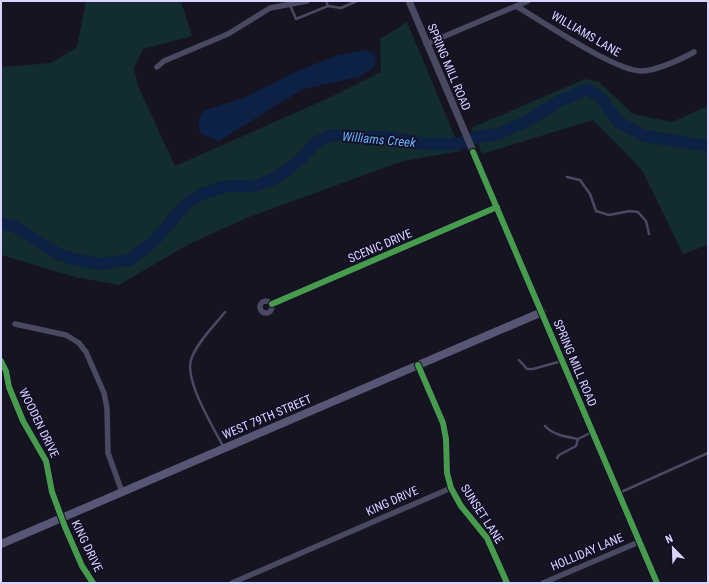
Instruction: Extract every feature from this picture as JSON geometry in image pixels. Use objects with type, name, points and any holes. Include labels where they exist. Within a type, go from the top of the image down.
[{"type":"main road","name":"WEST 79TH STREET","points":[[1,544],[542,312]]},
{"type":"street","points":[[157,67],[164,61],[228,34],[256,18],[262,11],[275,6],[307,1]]},
{"type":"street","name":"SPRING MILL ROAD","points":[[409,1],[426,44],[657,583]]},
{"type":"street","points":[[426,44],[528,1]]},
{"type":"street","name":"WILLIAMS LANE","points":[[516,6],[618,66],[642,71],[680,60],[694,52]]},
{"type":"street","name":"SCENIC DRIVE","points":[[272,304],[497,208]]},
{"type":"street","points":[[15,324],[66,335],[79,343],[86,352],[104,392],[107,408],[108,453],[122,492]]},
{"type":"street","name":"WOODEN DRIVE","points":[[1,361],[6,371],[9,387],[23,421],[46,461],[52,492],[62,518]]},
{"type":"street","name":"SUNSET LANE","points":[[418,365],[443,423],[446,439],[447,472],[451,488],[461,506],[487,538],[507,583]]},
{"type":"street","name":"KING DRIVE","points":[[232,583],[451,488]]},
{"type":"street","name":"KING DRIVE","points":[[62,518],[82,566],[93,583]]},
{"type":"street","name":"HOLLIDAY LANE","points":[[543,583],[639,542]]},
{"type":"lane","points":[[326,1],[328,6]]},
{"type":"lane","points":[[290,4],[296,19],[328,6],[341,8],[357,1]]},
{"type":"lane","points":[[567,177],[580,180],[590,194],[596,211],[609,215],[630,211],[638,212],[646,220],[649,234]]},
{"type":"lane","points":[[224,448],[202,403],[190,374],[191,358],[225,312]]},
{"type":"lane","points":[[519,360],[527,369],[533,369],[562,361]]},
{"type":"lane","points":[[545,426],[549,430],[578,439]]},
{"type":"lane","points":[[557,458],[559,455],[576,446],[578,439],[592,431]]},
{"type":"lane","points":[[618,493],[708,453]]},
{"type":"green space","points":[[86,1],[181,1],[192,36],[143,49],[134,68],[138,86],[175,166],[329,98],[381,72],[380,39],[407,22],[461,151],[403,161],[249,217],[189,244],[119,285],[75,277],[1,255],[1,67],[51,63],[77,47]]},
{"type":"green space","points":[[585,79],[599,82],[633,114],[672,122],[708,106],[708,245],[683,254],[642,170],[593,120],[482,154],[471,128]]},
{"type":"water","points":[[365,50],[374,53],[376,58],[375,67],[359,77],[303,89],[219,141],[201,134],[199,122],[203,111],[243,98],[298,71],[338,55]]},
{"type":"waterway","name":"Williams Creek","points":[[1,224],[14,226],[58,254],[74,259],[99,264],[130,260],[153,242],[186,204],[202,194],[226,186],[254,186],[274,179],[300,160],[316,142],[332,135],[395,138],[426,144],[458,144],[478,137],[498,134],[525,122],[560,101],[587,89],[601,98],[618,122],[645,136],[708,146]]},
{"type":"cycle path","points":[[473,152],[657,583]]},
{"type":"cycle path","points":[[272,304],[497,207]]},
{"type":"cycle path","points":[[1,361],[6,371],[9,387],[23,421],[46,461],[52,492],[65,527],[82,566],[93,583]]},
{"type":"cycle path","points":[[418,365],[443,423],[446,439],[447,473],[451,488],[461,506],[487,538],[507,583]]}]
